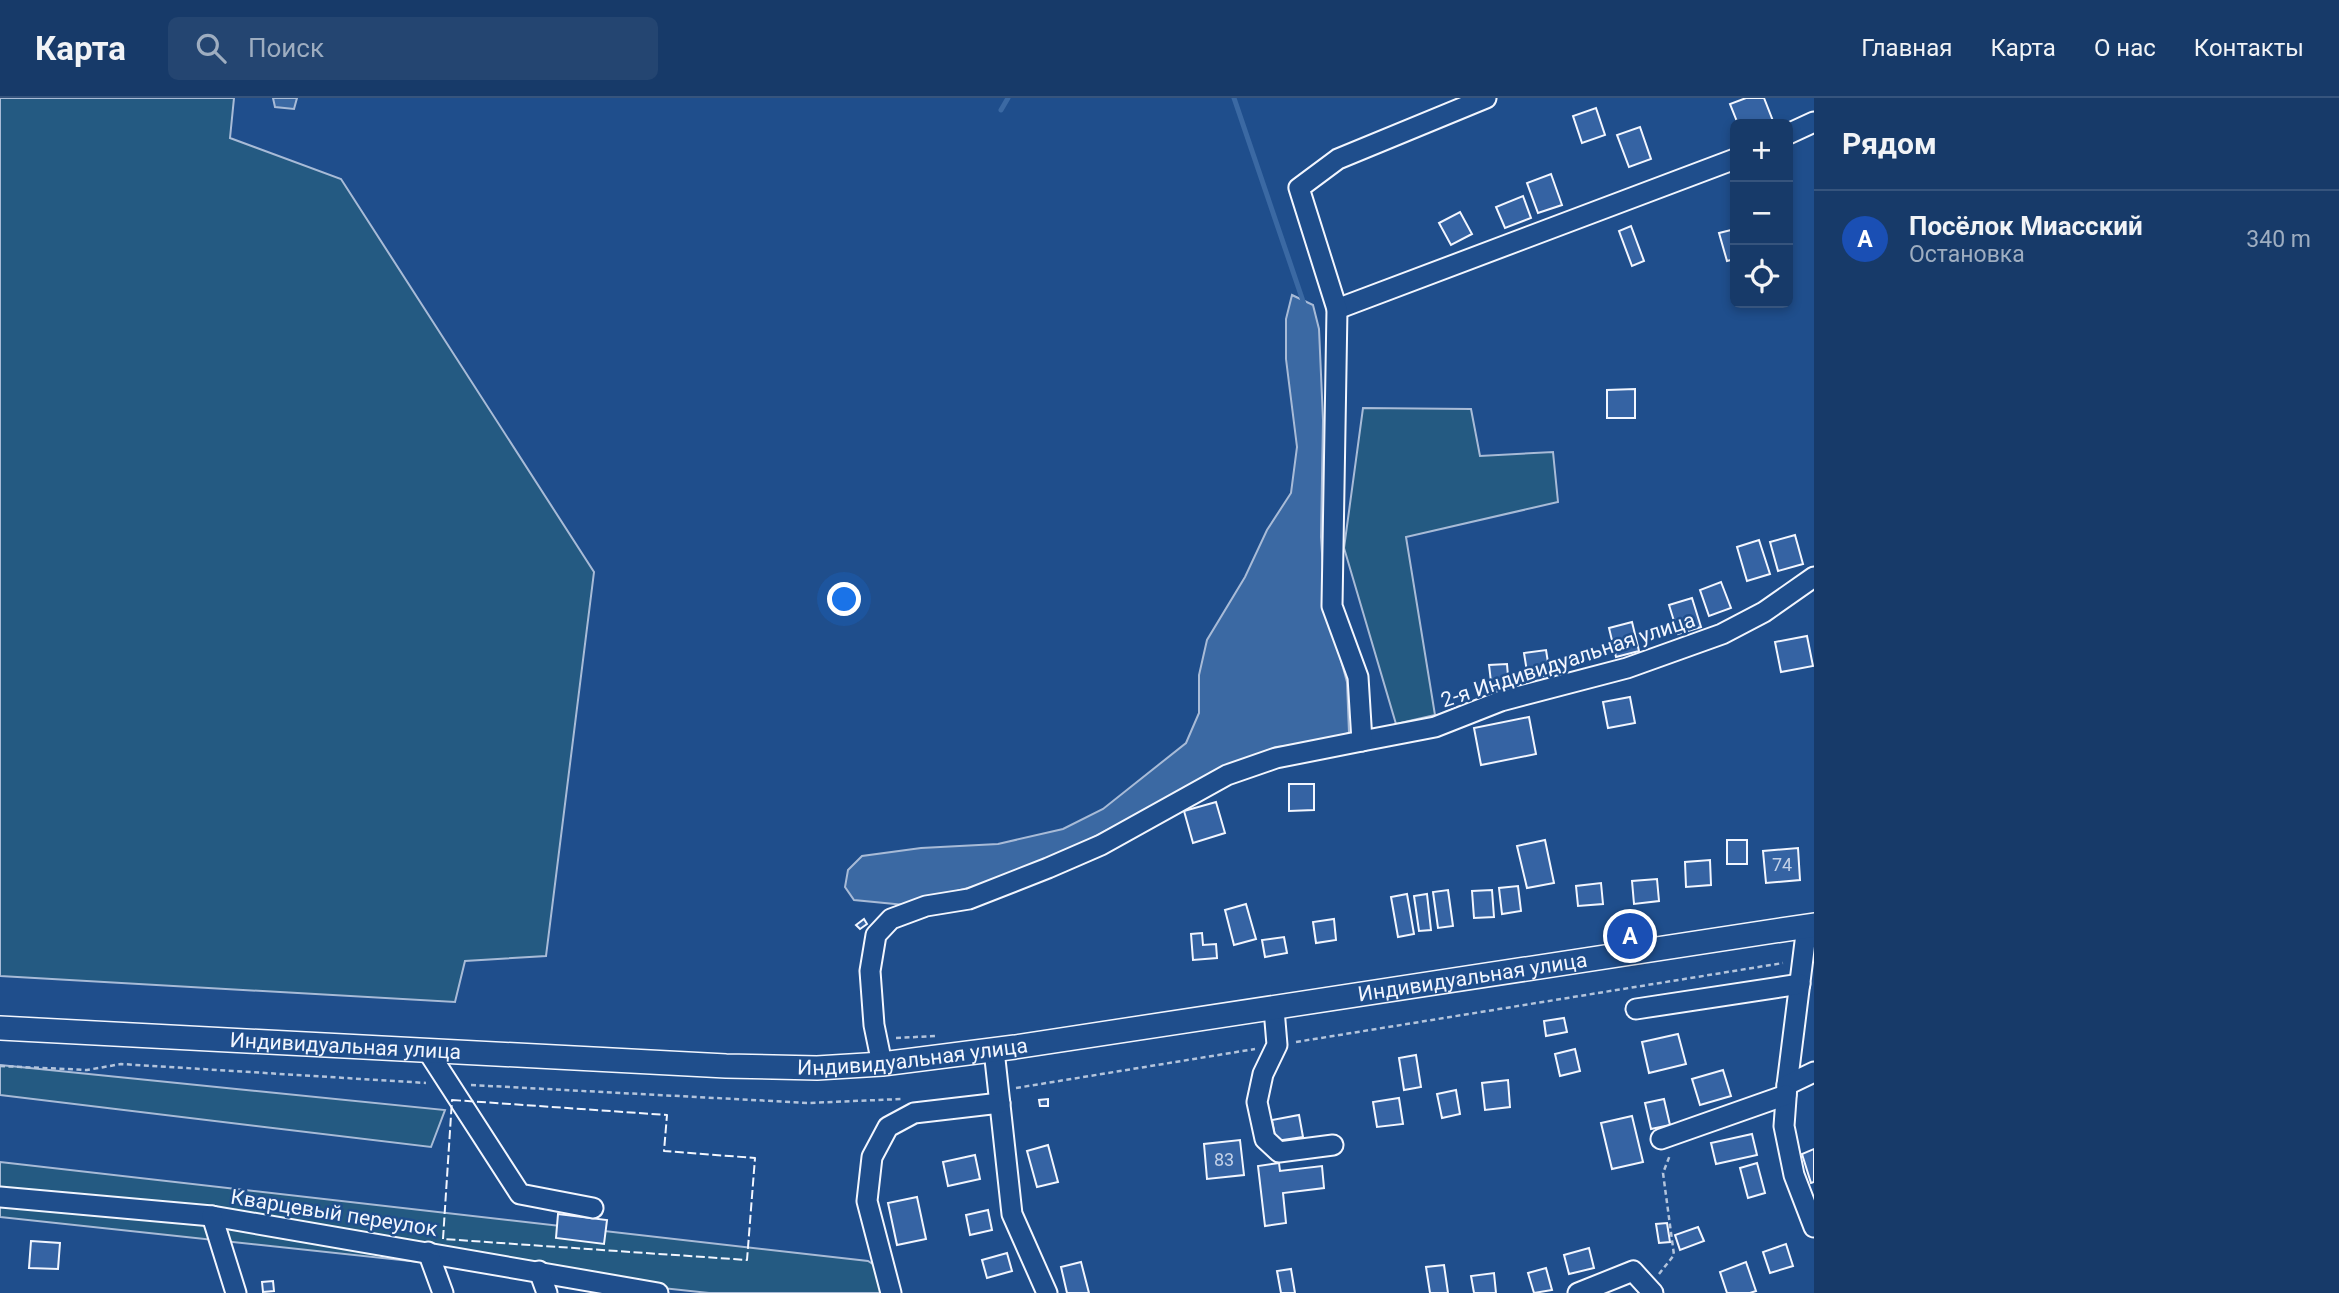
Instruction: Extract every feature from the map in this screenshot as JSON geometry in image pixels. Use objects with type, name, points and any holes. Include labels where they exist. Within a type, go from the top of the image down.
[{"type":"main road","name":"Индивидуальная улица","points":[[0,1028],[726,1066],[817,1068],[882,1064],[993,1050],[1810,926]]},
{"type":"street","points":[[1362,741],[1358,677],[1332,606],[1336,309],[1299,188],[1338,159],[1486,98]]},
{"type":"street","points":[[1793,132],[1814,122]]},
{"type":"street","points":[[1336,309],[1730,162]]},
{"type":"street","name":"2-я Индивидуальная улица","points":[[882,1064],[874,1025],[870,971],[876,935],[891,919],[926,906],[969,899],[1048,868],[1101,845],[1227,775],[1276,758],[1435,727],[1501,701],[1628,668],[1722,634],[1764,612],[1814,576]]},
{"type":"street","points":[[1810,926],[1803,959],[1784,1126],[1794,1175],[1814,1227]]},
{"type":"street","points":[[1636,1009],[1800,984]]},
{"type":"street","points":[[1274,1009],[1278,1045],[1263,1074],[1257,1102],[1265,1139],[1279,1152],[1333,1144]]},
{"type":"street","points":[[993,1050],[1012,1214],[1047,1293]]},
{"type":"street","points":[[427,1051],[520,1194],[593,1208]]},
{"type":"street","points":[[1670,1136],[1786,1090],[1814,1072]]},
{"type":"street","points":[[891,1293],[867,1201],[872,1157],[888,1127],[914,1113],[999,1097]]},
{"type":"street","name":"Кварцевый переулок","points":[[0,1197],[212,1216],[658,1293]]},
{"type":"street","points":[[212,1216],[236,1293]]},
{"type":"street","points":[[428,1252],[443,1293]]},
{"type":"street","points":[[539,1271],[547,1293]]},
{"type":"street","points":[[1578,1293],[1633,1271],[1651,1291]]},
{"type":"path","points":[[999,1097],[1278,1045],[1803,959]]},
{"type":"path","points":[[0,1066],[87,1070],[121,1064],[810,1103],[903,1099]]},
{"type":"path","points":[[1651,1291],[1674,1255],[1663,1173],[1670,1136]]},
{"type":"shaded area","points":[[0,98],[234,98],[230,138],[341,179],[594,572],[546,956],[465,961],[455,1002],[0,976]]},
{"type":"shaded area","points":[[273,98],[297,98],[294,109],[275,107]]},
{"type":"shaded area","points":[[1292,295],[1313,305],[1319,329],[1323,420],[1321,537],[1325,602],[1347,682],[1349,733],[1317,743],[1276,747],[1234,764],[1071,849],[990,882],[905,905],[854,900],[845,887],[848,870],[862,856],[921,848],[998,844],[1063,829],[1103,809],[1186,743],[1199,713],[1199,675],[1207,640],[1245,577],[1267,530],[1291,493],[1297,447],[1286,359],[1286,319]]},
{"type":"shaded area","points":[[1363,408],[1471,409],[1480,456],[1553,452],[1558,502],[1406,537],[1435,715],[1396,724],[1344,548]]},
{"type":"shaded area","points":[[0,1065],[445,1110],[431,1147],[0,1095]]},
{"type":"shaded area","points":[[0,1162],[868,1261],[879,1268],[882,1286],[880,1293],[709,1293],[0,1217]]},
{"type":"building","points":[[1746,98],[1764,98],[1772,119],[1736,119],[1730,104]]},
{"type":"building","points":[[1596,108],[1605,135],[1582,143],[1573,116]]},
{"type":"building","points":[[1640,127],[1651,159],[1629,167],[1617,135]]},
{"type":"building","points":[[1551,174],[1562,205],[1538,213],[1527,183]]},
{"type":"building","points":[[1523,196],[1531,218],[1505,228],[1496,207]]},
{"type":"building","points":[[1460,212],[1472,234],[1451,245],[1439,223]]},
{"type":"building","points":[[1631,226],[1644,261],[1632,266],[1619,231]]},
{"type":"building","points":[[1730,230],[1730,260],[1727,261],[1719,233]]},
{"type":"building","points":[[1635,389],[1635,418],[1607,418],[1607,390]]},
{"type":"building","points":[[1795,535],[1803,564],[1778,571],[1770,542]]},
{"type":"building","points":[[1759,540],[1770,574],[1747,581],[1737,547]]},
{"type":"building","points":[[1721,582],[1731,608],[1709,616],[1700,590]]},
{"type":"building","points":[[1692,598],[1701,627],[1678,634],[1669,605]]},
{"type":"building","points":[[1632,622],[1639,651],[1616,657],[1609,628]]},
{"type":"building","points":[[1807,636],[1813,666],[1781,672],[1775,642]]},
{"type":"building","points":[[1546,650],[1550,675],[1528,678],[1524,653]]},
{"type":"building","points":[[1507,664],[1509,689],[1492,690],[1489,665]]},
{"type":"building","points":[[1630,697],[1635,723],[1608,728],[1603,702]]},
{"type":"building","points":[[1529,717],[1536,754],[1481,765],[1474,728]]},
{"type":"building","points":[[1289,784],[1314,784],[1314,810],[1289,811]]},
{"type":"building","points":[[1216,802],[1225,833],[1193,843],[1184,811]]},
{"type":"building","points":[[1545,840],[1554,883],[1527,888],[1517,846]]},
{"type":"building","points":[[1727,840],[1747,840],[1747,864],[1727,864]]},
{"type":"building","points":[[1798,848],[1800,880],[1766,883],[1763,851]]},
{"type":"building","points":[[1710,860],[1711,885],[1686,887],[1685,862]]},
{"type":"building","points":[[1657,879],[1659,901],[1634,904],[1632,881]]},
{"type":"building","points":[[1601,883],[1603,904],[1578,906],[1576,886]]},
{"type":"building","points":[[1518,886],[1521,911],[1502,914],[1499,888]]},
{"type":"building","points":[[1448,890],[1453,926],[1438,928],[1433,892]]},
{"type":"building","points":[[1492,890],[1494,917],[1474,918],[1472,891]]},
{"type":"building","points":[[1407,894],[1414,934],[1398,937],[1391,897]]},
{"type":"building","points":[[1427,894],[1431,930],[1419,931],[1414,896]]},
{"type":"building","points":[[1246,904],[1256,939],[1234,945],[1225,910]]},
{"type":"building","points":[[864,919],[867,924],[860,929],[856,925]]},
{"type":"building","points":[[1334,919],[1336,940],[1316,943],[1313,922]]},
{"type":"building","points":[[1202,933],[1203,945],[1216,944],[1217,958],[1193,960],[1191,934]]},
{"type":"building","points":[[1284,937],[1287,953],[1265,957],[1262,940]]},
{"type":"building","points":[[1564,1018],[1567,1032],[1546,1036],[1544,1021]]},
{"type":"building","points":[[1678,1034],[1686,1064],[1649,1073],[1642,1042]]},
{"type":"building","points":[[1575,1049],[1580,1071],[1560,1076],[1555,1054]]},
{"type":"building","points":[[1416,1055],[1421,1087],[1404,1090],[1399,1058]]},
{"type":"building","points":[[1723,1070],[1731,1096],[1700,1105],[1692,1079]]},
{"type":"building","points":[[1508,1080],[1510,1107],[1485,1110],[1482,1083]]},
{"type":"building","points":[[1456,1090],[1460,1114],[1442,1118],[1437,1094]]},
{"type":"building","points":[[1399,1098],[1403,1124],[1377,1127],[1373,1102]]},
{"type":"building","points":[[1048,1099],[1048,1106],[1040,1106],[1039,1100]]},
{"type":"building","points":[[1664,1099],[1670,1125],[1651,1129],[1645,1103]]},
{"type":"building","points":[[1299,1115],[1303,1137],[1276,1141],[1272,1120]]},
{"type":"building","points":[[1632,1116],[1643,1162],[1612,1169],[1601,1123]]},
{"type":"building","points":[[1752,1134],[1757,1155],[1716,1164],[1711,1143]]},
{"type":"building","points":[[1240,1140],[1244,1175],[1207,1179],[1204,1144]]},
{"type":"building","points":[[1048,1145],[1058,1182],[1037,1187],[1027,1151]]},
{"type":"building","points":[[1814,1149],[1814,1182],[1811,1183],[1802,1154]]},
{"type":"building","points":[[975,1155],[980,1179],[948,1186],[943,1162]]},
{"type":"building","points":[[1279,1163],[1280,1171],[1322,1166],[1324,1188],[1283,1193],[1286,1223],[1265,1226],[1258,1166]]},
{"type":"building","points":[[1757,1163],[1765,1193],[1748,1198],[1740,1168]]},
{"type":"building","points":[[917,1197],[926,1239],[897,1245],[888,1203]]},
{"type":"building","points":[[988,1210],[992,1230],[970,1235],[966,1215]]},
{"type":"building","points":[[558,1214],[607,1220],[604,1244],[556,1238]]},
{"type":"building","points":[[1667,1223],[1670,1242],[1659,1243],[1656,1224]]},
{"type":"building","points":[[1698,1227],[1704,1241],[1680,1250],[1675,1235]]},
{"type":"building","points":[[31,1241],[60,1243],[58,1269],[29,1268]]},
{"type":"building","points":[[1786,1244],[1793,1266],[1770,1273],[1763,1252]]},
{"type":"building","points":[[1589,1248],[1594,1268],[1569,1274],[1564,1255]]},
{"type":"building","points":[[1007,1253],[1012,1271],[987,1278],[982,1260]]},
{"type":"building","points":[[1081,1262],[1089,1293],[1067,1293],[1061,1267]]},
{"type":"building","points":[[1746,1262],[1756,1291],[1727,1293],[1720,1272]]},
{"type":"building","points":[[1444,1265],[1448,1293],[1430,1293],[1426,1267]]},
{"type":"building","points":[[1546,1268],[1552,1290],[1534,1293],[1528,1273]]},
{"type":"building","points":[[1291,1269],[1295,1293],[1281,1293],[1277,1271]]},
{"type":"building","points":[[1494,1273],[1496,1293],[1474,1293],[1471,1276]]},
{"type":"building","points":[[273,1281],[274,1291],[263,1292],[262,1282]]},
{"type":"waterway","points":[[1001,110],[1008,98]]},
{"type":"waterway","points":[[1234,98],[1304,304]]},
{"type":"fence","points":[[452,1100],[667,1115],[664,1151],[755,1158],[747,1260],[443,1239],[452,1100]]},
{"type":"place","name":"Посёлок Миасский","points":[[1630,936]]}]
